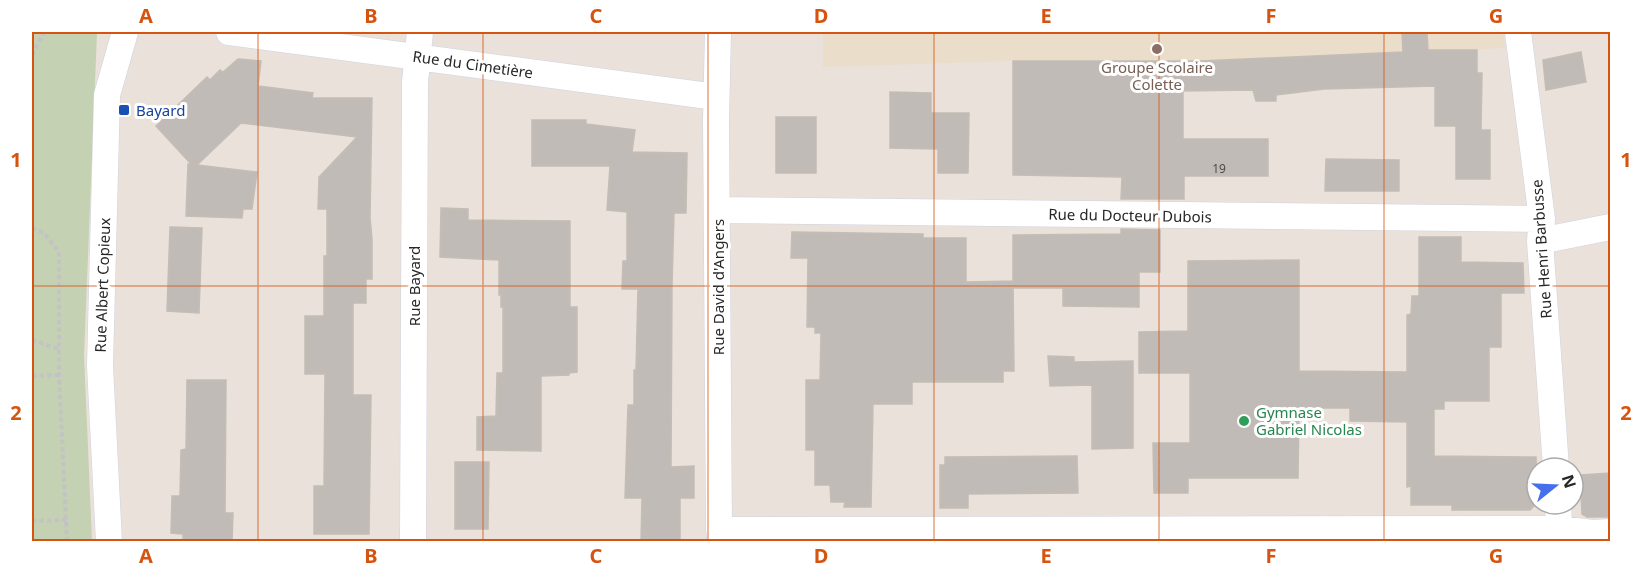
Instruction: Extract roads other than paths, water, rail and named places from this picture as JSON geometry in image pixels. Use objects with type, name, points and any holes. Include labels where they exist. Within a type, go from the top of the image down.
[{"type":"street","name":"Rue Albert Copieux","points":[[108,542],[100,366],[107,95],[126,32]]},
{"type":"street","name":"Rue du Cimetière","points":[[229,32],[716,97]]},
{"type":"street","name":"Rue Bayard","points":[[413,542],[417,57],[420,32]]},
{"type":"street","name":"Rue David d'Angers","points":[[718,32],[716,97],[720,536]]},
{"type":"street","name":"Rue Henri Barbusse","points":[[1518,32],[1541,230],[1555,456]]},
{"type":"street","name":"Rue du Docteur Dubois","points":[[718,210],[1541,230],[1611,227]]},
{"type":"street","points":[[720,536],[1022,535],[1559,525],[1593,533],[1611,531]]},
{"type":"place","name":"Groupe Scolaire Colette","points":[[1157,49]]},
{"type":"place","name":"Bayard","points":[[124,110]]},
{"type":"place","name":"Gymnase Gabriel Nicolas","points":[[1244,421]]}]
